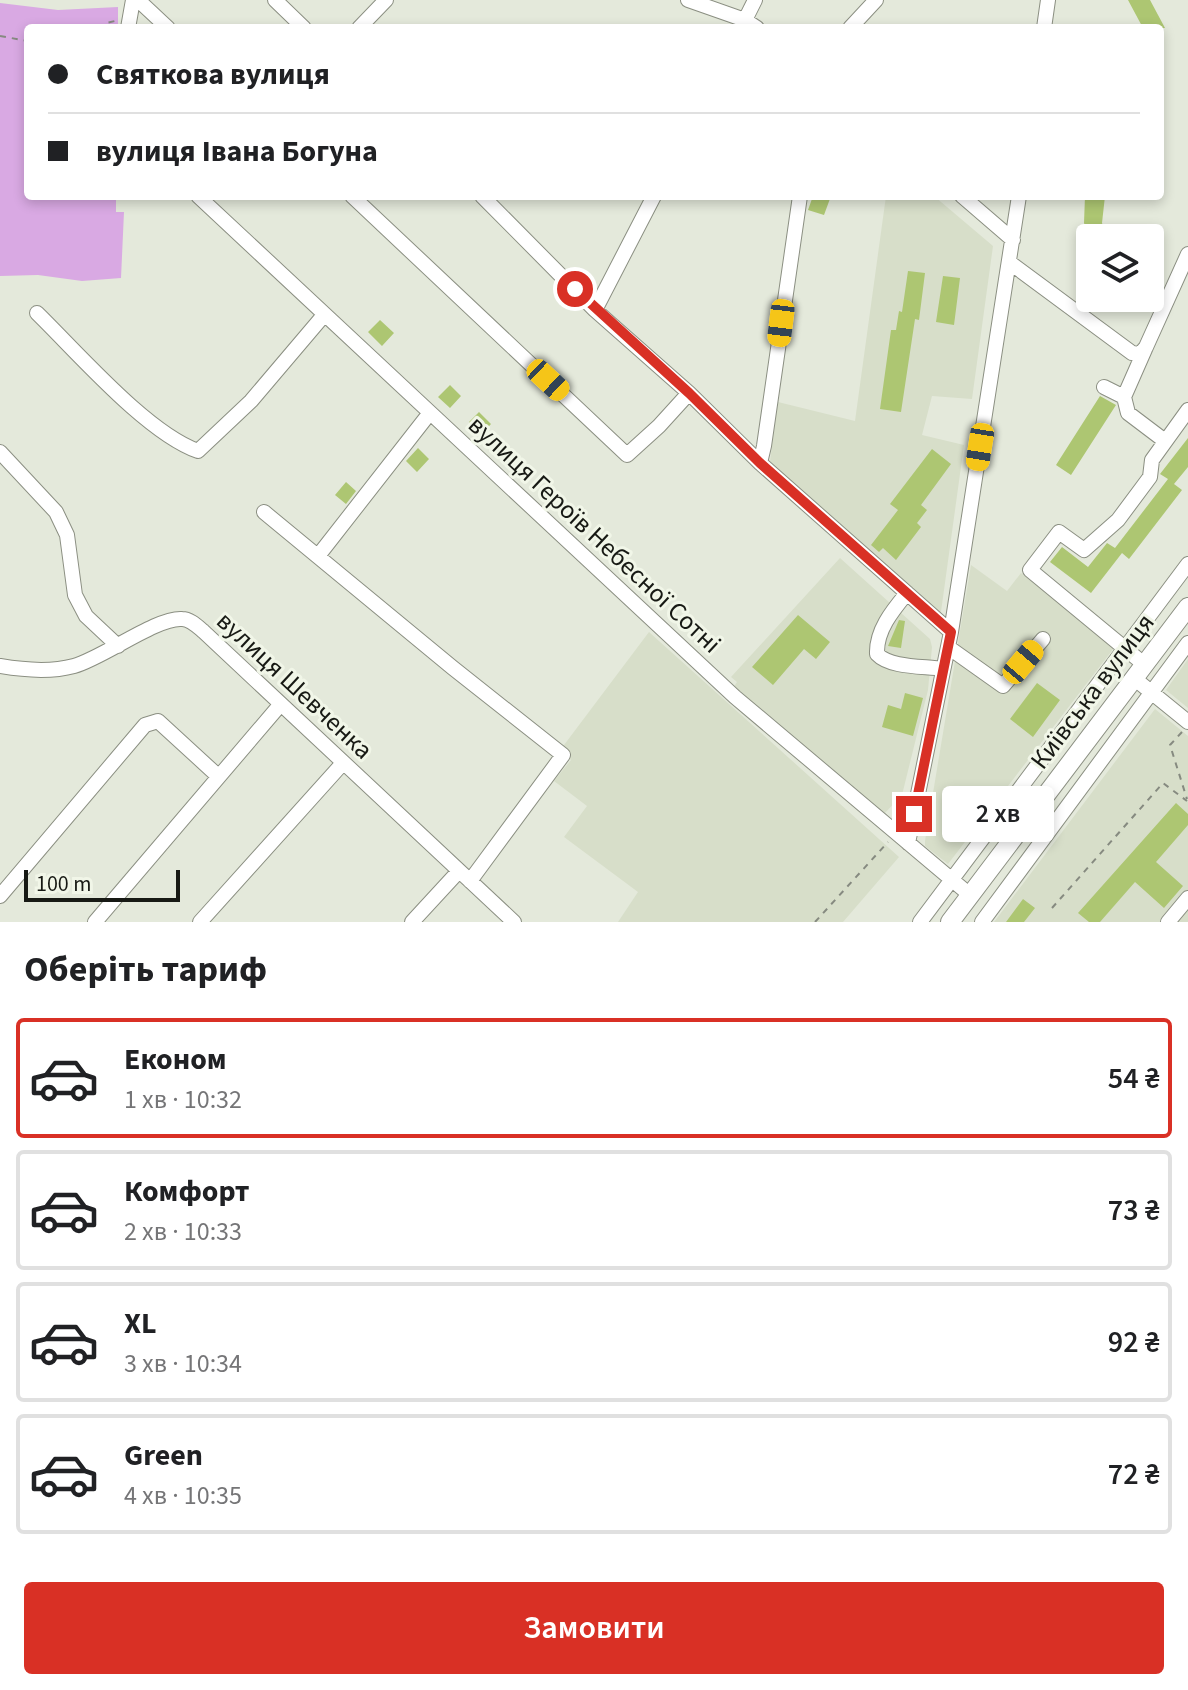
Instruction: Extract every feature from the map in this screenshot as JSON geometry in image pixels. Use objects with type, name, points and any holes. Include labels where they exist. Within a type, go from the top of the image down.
[{"type":"main road","name":"Київська вулиця","points":[[953,921],[1188,607]]},
{"type":"street","points":[[128,24],[135,0],[163,24]]},
{"type":"street","points":[[275,0],[300,24]]},
{"type":"street","points":[[363,24],[386,0]]},
{"type":"street","points":[[688,0],[745,24]]},
{"type":"street","points":[[747,24],[755,0]]},
{"type":"street","points":[[854,24],[876,0]]},
{"type":"street","points":[[1045,24],[1048,0]]},
{"type":"street","name":"вулиця Героїв Небесної Сотні","points":[[202,200],[735,697],[970,895]]},
{"type":"street","points":[[356,200],[627,455],[689,393]]},
{"type":"street","points":[[493,200],[595,310],[689,393],[760,463],[907,593],[949,639],[1003,686],[1043,639]]},
{"type":"street","points":[[595,310],[652,200]]},
{"type":"street","points":[[760,463],[799,200]]},
{"type":"street","points":[[967,200],[1013,240]]},
{"type":"street","points":[[903,839],[949,639],[1018,200]]},
{"type":"street","points":[[1165,441],[1128,413],[1124,397],[1188,254]]},
{"type":"street","points":[[1009,262],[1132,353],[1140,354],[1146,347]]},
{"type":"street","points":[[37,313],[137,411],[180,445],[198,451],[251,401],[324,315]]},
{"type":"street","points":[[1104,387],[1124,397]]},
{"type":"street","points":[[1188,410],[1152,460],[1150,477],[1118,520],[1084,550],[1059,532],[1030,570],[1125,649],[1152,693],[1188,724]]},
{"type":"street","points":[[318,556],[429,414]]},
{"type":"street","points":[[0,452],[56,512],[67,535],[75,595],[86,616],[118,646]]},
{"type":"street","points":[[264,512],[563,755],[465,876],[412,922]]},
{"type":"street","points":[[920,922],[1188,564]]},
{"type":"street","points":[[907,593],[888,617],[877,654],[896,663],[943,669]]},
{"type":"street","name":"вулиця Шевченка","points":[[0,666],[73,667],[180,618],[189,620],[514,922]]},
{"type":"street","points":[[982,922],[1188,643]]},
{"type":"street","points":[[95,922],[280,705]]},
{"type":"street","points":[[0,896],[145,725],[158,721],[218,776]]},
{"type":"street","points":[[200,922],[343,763]]},
{"type":"street","points":[[0,870],[13,881]]},
{"type":"street","points":[[1168,922],[1188,898]]},
{"type":"path","points":[[104,24],[128,24]]},
{"type":"path","points":[[0,36],[24,40]]},
{"type":"path","points":[[1188,724],[1170,745],[1188,801]]},
{"type":"path","points":[[1052,908],[1163,783],[1188,801]]},
{"type":"path","points":[[815,922],[879,849],[903,839]]},
{"type":"shaded area","points":[[0,3],[58,10],[118,7],[118,24],[24,24],[24,200],[116,200],[116,212],[124,212],[121,278],[82,281],[38,275],[0,276]]},
{"type":"shaded area","points":[[885,200],[939,200],[993,246],[972,399],[932,396],[922,435],[964,445],[940,619],[770,461],[778,402],[855,421]]},
{"type":"shaded area","points":[[840,558],[930,639],[932,647],[928,690],[902,795],[883,815],[733,688],[737,682],[731,677]]},
{"type":"shaded area","points":[[971,565],[1007,591],[1021,573],[1114,648],[948,864],[925,846],[925,841]]},
{"type":"shaded area","points":[[649,632],[899,857],[843,922],[618,922],[638,892],[564,837],[587,806],[554,781],[571,760],[561,749]]},
{"type":"shaded area","points":[[1188,659],[1188,708],[1166,690]]},
{"type":"shaded area","points":[[1155,709],[1188,736],[1188,922],[994,922]]},
{"type":"building","points":[[1128,0],[1150,0],[1163,24],[1141,24]]},
{"type":"building","points":[[812,200],[830,200],[824,215],[808,210]]},
{"type":"building","points":[[1085,200],[1105,200],[1102,224],[1084,224]]},
{"type":"building","points":[[908,271],[925,273],[901,412],[880,409],[891,330],[896,330],[899,311],[902,312]]},
{"type":"building","points":[[943,276],[960,278],[954,325],[936,322]]},
{"type":"building","points":[[380,320],[394,333],[382,346],[368,332]]},
{"type":"building","points":[[450,385],[461,396],[450,408],[438,397]]},
{"type":"building","points":[[1100,396],[1116,405],[1071,475],[1056,465]]},
{"type":"building","points":[[479,412],[491,424],[481,435],[469,422]]},
{"type":"building","points":[[1188,438],[1188,467],[1174,484],[1182,490],[1129,559],[1122,553],[1091,593],[1050,562],[1062,547],[1088,567],[1107,543],[1115,548],[1168,479],[1160,474]]},
{"type":"building","points":[[418,448],[429,459],[417,472],[406,461]]},
{"type":"building","points":[[932,449],[951,464],[921,505],[927,510],[917,523],[921,527],[896,560],[883,548],[879,552],[871,545],[898,510],[890,504]]},
{"type":"building","points":[[346,482],[356,491],[346,504],[335,495]]},
{"type":"building","points":[[798,615],[830,642],[816,659],[804,649],[773,685],[752,667]]},
{"type":"building","points":[[899,620],[905,621],[901,648],[888,646]]},
{"type":"building","points":[[1037,683],[1060,700],[1033,737],[1010,719]]},
{"type":"building","points":[[905,693],[923,698],[913,736],[882,727],[888,705],[901,709]]},
{"type":"building","points":[[1176,803],[1188,814],[1188,825],[1156,862],[1183,886],[1164,908],[1135,882],[1100,922],[1089,922],[1078,913]]},
{"type":"building","points":[[1023,899],[1035,908],[1024,922],[1006,922]]},
{"type":"route","points":[[575,289],[760,463],[951,632],[914,814]]}]
